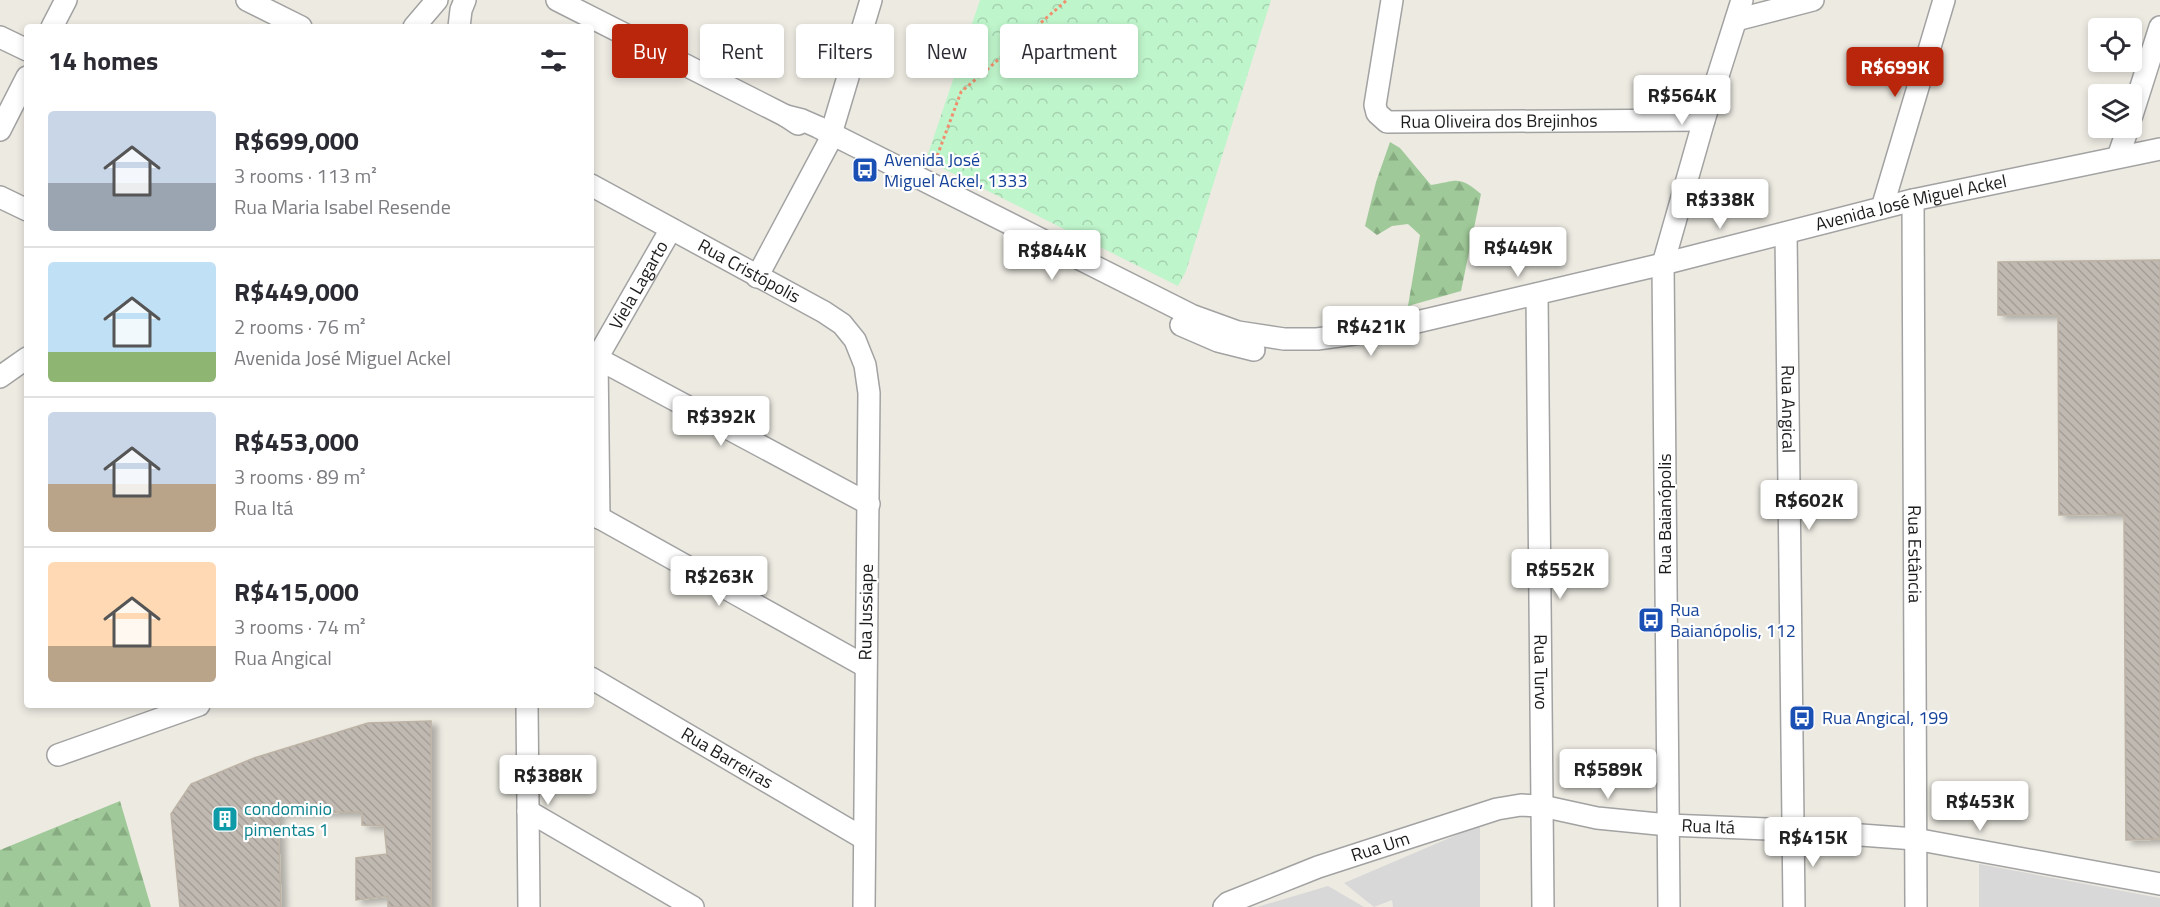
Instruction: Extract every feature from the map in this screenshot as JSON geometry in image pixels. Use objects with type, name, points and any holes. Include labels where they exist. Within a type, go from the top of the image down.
[{"type":"street","points":[[54,24],[66,0]]},
{"type":"street","points":[[247,0],[295,24]]},
{"type":"street","points":[[417,24],[437,0]]},
{"type":"street","points":[[757,277],[830,139],[870,0]]},
{"type":"street","name":"Rua Oliveira dos Brejinhos","points":[[1392,0],[1375,105],[1377,113],[1387,123],[1704,120]]},
{"type":"street","points":[[1739,10],[1813,0]]},
{"type":"street","points":[[1882,207],[1944,0]]},
{"type":"street","name":"Avenida José Miguel Ackel","points":[[561,1],[786,116],[802,120],[830,139],[1184,327],[1218,341],[1259,351],[1304,352],[1344,346],[1383,330]]},
{"type":"street","name":"Rua Baianópolis","points":[[1669,907],[1663,264],[1704,120],[1739,10]]},
{"type":"street","points":[[2142,84],[2160,27]]},
{"type":"street","points":[[0,37],[24,49]]},
{"type":"street","points":[[0,130],[24,83]]},
{"type":"street","points":[[2118,158],[2125,138]]},
{"type":"street","name":"Avenida José Miguel Ackel","points":[[830,139],[927,182],[1161,300],[1222,327],[1284,339],[1317,339],[1383,330],[1663,264],[1882,207],[2160,149]]},
{"type":"street","name":"Rua Cristópolis","points":[[594,187],[842,324]]},
{"type":"street","points":[[0,197],[24,209]]},
{"type":"street","name":"Rua Estância","points":[[1913,200],[1916,907]]},
{"type":"street","name":"Viela Lagarto","points":[[594,357],[671,228]]},
{"type":"street","name":"Rua Angical","points":[[1786,233],[1794,907]]},
{"type":"street","name":"Rua Turvo","points":[[1537,294],[1544,907]]},
{"type":"street","name":"Rua Jussiape","points":[[842,324],[855,340],[869,393],[864,907]]},
{"type":"street","points":[[865,666],[595,516],[594,357],[869,504]]},
{"type":"street","points":[[0,377],[15,360]]},
{"type":"street","name":"Rua Barreiras","points":[[594,680],[863,838]]},
{"type":"street","points":[[58,755],[191,708]]},
{"type":"street","points":[[527,708],[529,907]]},
{"type":"street","name":"Rua Um","points":[[1223,906],[1318,867],[1497,809],[1521,805],[1542,806]]},
{"type":"street","name":"Rua Itá","points":[[1542,806],[1597,818],[1668,825],[1793,830],[1915,839],[2160,884]]},
{"type":"street","points":[[528,812],[693,907]]},
{"type":"path","points":[[927,182],[961,92],[1067,0]]},
{"type":"shaded area","points":[[1480,825],[1480,907],[1393,907],[1392,900],[1374,907],[1344,883]]},
{"type":"shaded area","points":[[1979,864],[2160,898],[2160,907],[1979,907]]},
{"type":"shaded area","points":[[1328,886],[1364,907],[1257,907]]},
{"type":"green space","points":[[980,0],[1271,0],[1186,271],[1178,286],[926,160],[954,78],[988,78],[988,24],[972,24]]},
{"type":"green space","points":[[1390,142],[1400,148],[1431,185],[1458,181],[1467,184],[1481,194],[1461,291],[1408,306],[1420,235],[1408,224],[1392,226],[1377,235],[1365,226],[1376,182]]},
{"type":"green space","points":[[120,801],[151,907],[0,907],[0,850]]},
{"type":"building","points":[[2160,260],[2160,839],[2126,840],[2124,514],[2059,515],[2058,315],[1998,315],[1998,262]]},
{"type":"building","name":"condominio pimentas 1","points":[[431,721],[431,907],[388,907],[388,896],[356,900],[356,858],[387,854],[384,826],[362,825],[362,812],[278,813],[281,907],[180,907],[171,814],[191,784],[254,758],[368,723]]},
{"type":"place","name":"Avenida José Miguel Ackel, 1333","points":[[865,170]]},
{"type":"place","name":"Rua Baianópolis, 112","points":[[1651,620]]},
{"type":"place","name":"Rua Angical, 199","points":[[1802,718]]},
{"type":"place","name":"condominio pimentas 1","points":[[225,819]]}]
